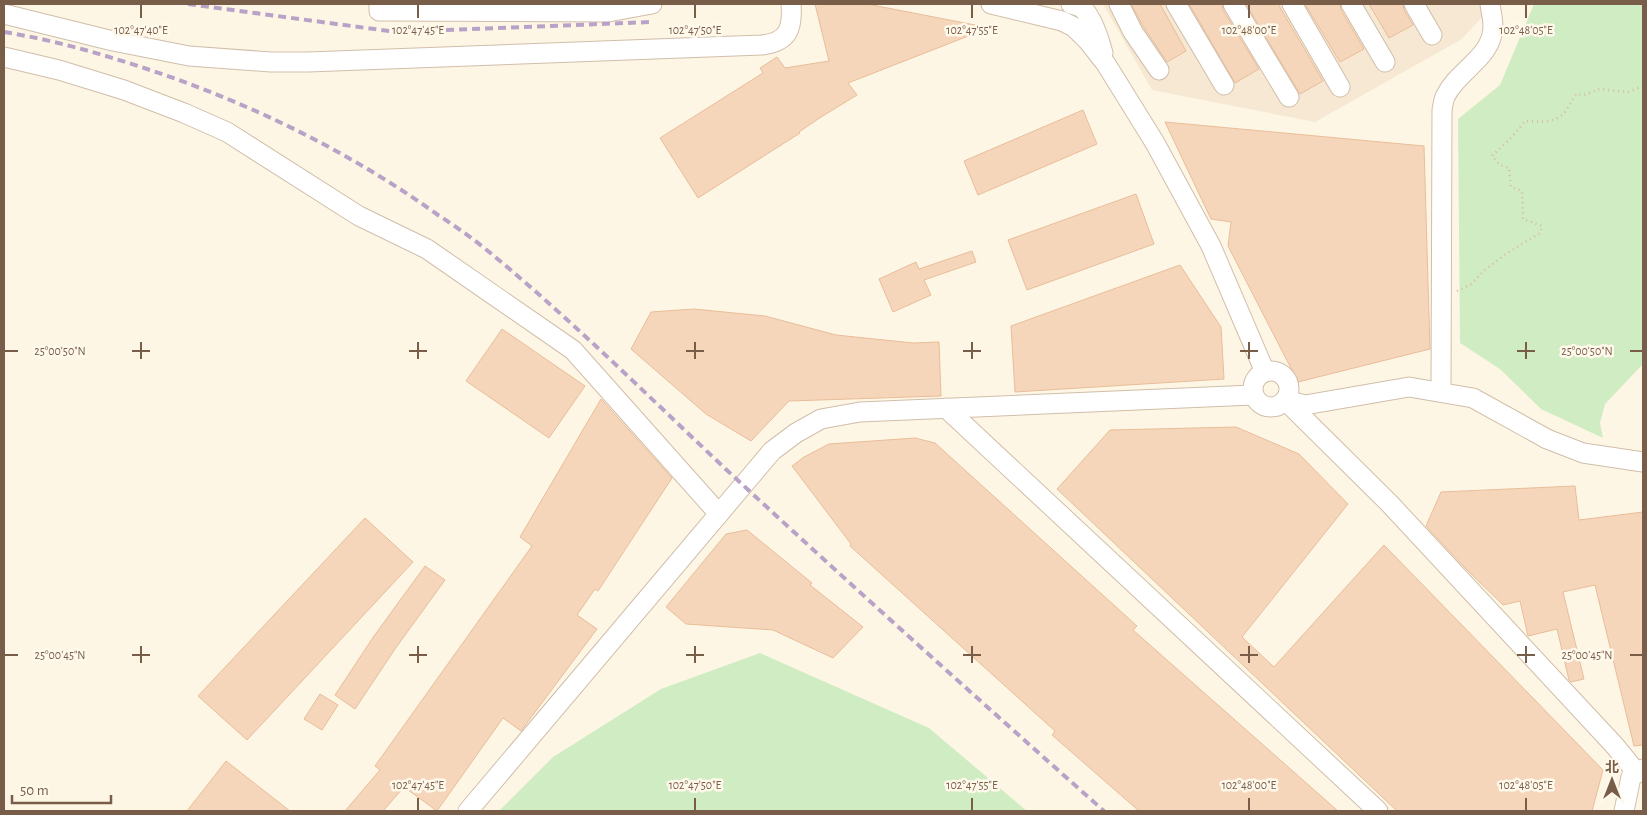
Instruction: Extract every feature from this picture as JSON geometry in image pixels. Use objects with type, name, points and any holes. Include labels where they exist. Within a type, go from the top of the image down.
[{"type":"street","points":[[379,4],[379,11],[608,8],[652,4]]},
{"type":"street","points":[[4,14],[112,41],[188,56],[271,62],[399,60],[776,43],[785,36],[789,29],[792,13],[791,4]]},
{"type":"street","points":[[990,4],[1062,21],[1074,27],[1106,64],[1155,143],[1211,246],[1265,372]]},
{"type":"street","points":[[1070,4],[1082,8],[1087,15],[1100,39],[1106,64]]},
{"type":"street","points":[[1119,4],[1133,32],[1159,70]]},
{"type":"street","points":[[1176,4],[1224,85]]},
{"type":"street","points":[[1233,4],[1289,97]]},
{"type":"street","points":[[1292,4],[1340,87]]},
{"type":"street","points":[[1351,4],[1385,62]]},
{"type":"street","points":[[1414,4],[1432,35]]},
{"type":"street","points":[[1441,392],[1442,110],[1445,96],[1455,82],[1477,61],[1489,44],[1493,27],[1490,4]]},
{"type":"street","points":[[4,57],[60,70],[124,90],[227,132],[359,216],[427,249],[573,350],[719,514]]},
{"type":"street","points":[[1265,372],[1276,372],[1285,378],[1289,389],[1285,400],[1271,408],[1260,404],[1253,395],[1253,384],[1265,372]]},
{"type":"street","points":[[1285,400],[1305,405],[1409,387],[1441,392],[1473,398],[1547,439],[1583,453],[1643,462]]},
{"type":"street","points":[[468,811],[772,452],[796,433],[821,419],[860,412],[1253,395]]},
{"type":"street","points":[[1285,400],[1390,504],[1640,771],[1631,777],[1624,811]]},
{"type":"street","points":[[946,408],[1378,811]]},
{"type":"path","points":[[1442,298],[1471,284],[1507,253],[1540,233],[1542,226],[1524,219],[1522,191],[1511,187],[1509,168],[1500,164],[1492,156],[1525,121],[1550,120],[1562,115],[1576,94],[1584,95],[1600,89],[1628,92],[1643,86]]},
{"type":"shaded area","points":[[1103,4],[1483,4],[1482,17],[1462,39],[1315,122],[1152,90]]},
{"type":"green space","points":[[1534,4],[1643,4],[1643,364],[1605,404],[1600,423],[1603,438],[1541,409],[1500,369],[1460,343],[1458,119],[1500,85]]},
{"type":"green space","points":[[760,653],[929,728],[1027,811],[499,811],[553,757],[661,689]]},
{"type":"building","points":[[815,4],[867,4],[975,25],[976,33],[848,83],[857,95],[698,198],[660,138],[763,73],[760,68],[777,57],[785,68],[829,61]]},
{"type":"building","points":[[1131,4],[1160,4],[1186,51],[1167,62]]},
{"type":"building","points":[[1189,4],[1222,4],[1223,10],[1259,69],[1235,83]]},
{"type":"building","points":[[1246,4],[1278,4],[1323,81],[1300,94]]},
{"type":"building","points":[[1305,4],[1340,4],[1341,10],[1364,49],[1340,62]]},
{"type":"building","points":[[1369,4],[1403,4],[1404,10],[1413,25],[1389,38]]},
{"type":"building","points":[[1083,110],[1097,144],[978,195],[964,161]]},
{"type":"building","points":[[1165,122],[1424,146],[1430,349],[1298,382],[1228,246],[1231,222],[1211,219]]},
{"type":"building","points":[[1136,194],[1154,244],[1027,290],[1008,240]]},
{"type":"building","points":[[972,251],[976,262],[924,280],[931,295],[893,312],[879,279],[916,262],[919,269]]},
{"type":"building","points":[[1180,265],[1221,327],[1224,379],[1015,392],[1011,326]]},
{"type":"building","points":[[694,309],[765,316],[836,335],[913,343],[939,342],[941,396],[789,401],[751,441],[706,414],[631,349],[651,312]]},
{"type":"building","points":[[502,329],[585,386],[549,438],[466,381]]},
{"type":"building","points":[[601,399],[672,478],[598,591],[595,589],[577,615],[597,629],[521,731],[503,718],[437,811],[404,787],[383,811],[345,811],[380,770],[375,766],[532,546],[520,537]]},
{"type":"building","points":[[1236,427],[1299,454],[1348,504],[1242,637],[1274,667],[1384,545],[1603,770],[1592,811],[1397,811],[1057,489],[1110,430]]},
{"type":"building","points":[[915,438],[935,443],[1137,626],[1133,630],[1338,811],[1139,811],[1052,735],[1055,731],[850,546],[851,544],[792,466],[804,457],[829,444]]},
{"type":"building","points":[[1575,486],[1579,520],[1643,512],[1643,745],[1634,746],[1595,585],[1563,592],[1584,679],[1571,682],[1557,629],[1528,636],[1520,601],[1503,605],[1426,526],[1441,492]]},
{"type":"building","points":[[365,518],[413,562],[247,740],[198,696]]},
{"type":"building","points":[[747,530],[812,583],[810,585],[863,627],[833,658],[773,630],[686,624],[666,607],[726,534]]},
{"type":"building","points":[[425,566],[445,580],[395,649],[355,709],[335,695],[374,636]]},
{"type":"building","points":[[320,694],[338,705],[322,730],[304,719]]},
{"type":"building","points":[[226,761],[290,811],[187,811]]},
{"type":"railway","points":[[188,4],[396,32],[651,22]]},
{"type":"railway","points":[[4,32],[60,43],[132,64],[188,83],[263,114],[335,150],[405,192],[463,232],[551,305],[731,474],[963,686],[1104,811]]}]
